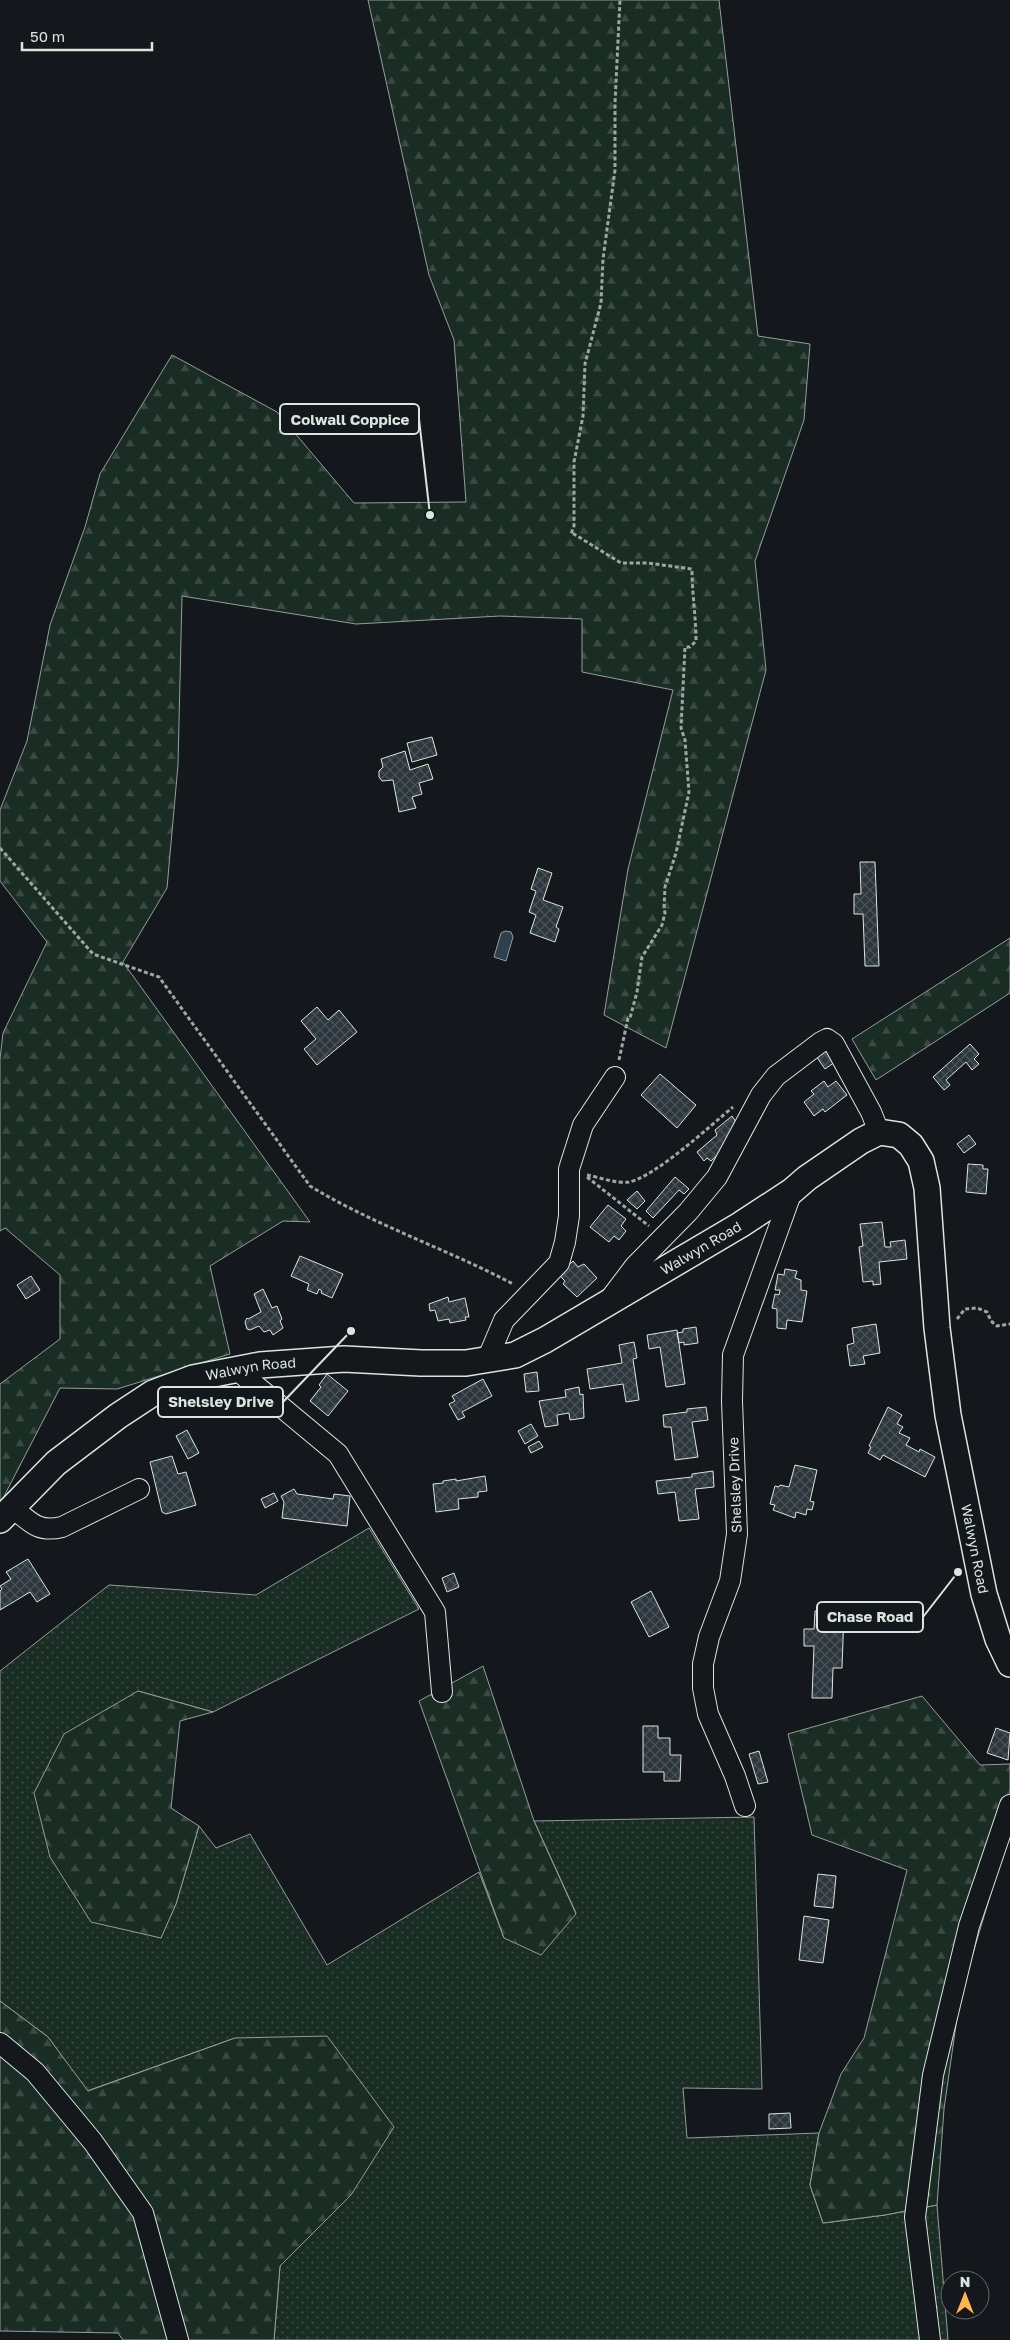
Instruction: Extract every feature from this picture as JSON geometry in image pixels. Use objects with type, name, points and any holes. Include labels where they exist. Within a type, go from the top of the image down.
[{"type":"main road","name":"Walwyn Road","points":[[6,1514],[56,1463],[118,1416],[153,1393],[193,1378],[260,1365],[344,1359],[466,1363],[515,1355],[740,1225],[792,1191],[840,1155],[879,1132],[899,1135],[911,1145],[921,1161],[927,1188],[937,1319],[948,1411],[961,1487],[984,1594],[998,1639],[1010,1664]]},
{"type":"street","points":[[606,1304],[635,1266],[718,1177],[761,1095],[776,1076],[821,1042],[827,1039],[834,1044],[871,1112],[879,1132]]},
{"type":"street","points":[[488,1360],[504,1320],[559,1263],[569,1216],[569,1169],[583,1125],[615,1077]]},
{"type":"street","name":"Shelsley Drive","points":[[745,1806],[735,1776],[708,1714],[703,1688],[703,1664],[709,1637],[730,1581],[737,1534],[732,1401],[733,1355],[792,1191]]},
{"type":"street","points":[[236,1370],[338,1454],[434,1612],[442,1692]]},
{"type":"street","points":[[6,1514],[36,1527],[50,1530],[62,1527],[139,1489]]},
{"type":"street","points":[[930,2340],[915,2217],[933,2075],[969,1926],[1010,1805]]},
{"type":"street","points":[[0,2043],[35,2072],[93,2142],[143,2213],[178,2340]]},
{"type":"path","points":[[615,1077],[628,1018],[630,1018],[637,992],[642,957],[662,925],[665,914],[665,887],[676,853],[689,792],[685,740],[681,728],[681,705],[685,647],[690,647],[696,642],[696,615],[692,604],[692,569],[648,563],[621,563],[574,534],[571,534],[574,526],[574,462],[583,416],[585,364],[601,303],[603,260],[616,170],[616,103],[620,0]]},
{"type":"path","points":[[0,848],[93,954],[159,977],[310,1186],[339,1204],[472,1262],[530,1292]]},
{"type":"path","points":[[662,1238],[584,1174],[629,1182],[661,1164],[695,1140],[735,1105]]},
{"type":"path","points":[[937,1319],[941,1319],[946,1324],[954,1324],[965,1309],[977,1308],[987,1312],[991,1322],[997,1326],[1010,1324]]},
{"type":"green space","points":[[368,0],[719,0],[758,336],[810,344],[804,420],[755,561],[766,670],[666,1048],[604,1015],[628,869],[673,690],[582,672],[582,619],[500,616],[356,624],[182,596],[178,765],[167,888],[123,962],[310,1222],[283,1221],[210,1266],[230,1354],[117,1389],[60,1388],[0,1504],[0,1384],[60,1339],[60,1275],[5,1228],[0,1231],[0,1059],[3,1033],[47,942],[0,881],[0,810],[27,741],[50,625],[85,527],[100,474],[172,355],[277,412],[354,503],[466,502],[454,340],[429,275]]},
{"type":"green space","points":[[1010,938],[1010,993],[876,1080],[852,1039]]},
{"type":"green space","points":[[369,1528],[419,1609],[213,1712],[138,1691],[161,1937],[176,1904],[199,1826],[216,1848],[250,1834],[327,1965],[479,1872],[504,1938],[576,1913],[534,1821],[754,1817],[762,2089],[683,2088],[687,2138],[819,2133],[810,2185],[823,2223],[885,2215],[937,2205],[942,2270],[940,2270],[940,2320],[946,2320],[948,2340],[274,2340],[280,2266],[351,2195],[235,2038],[87,2091],[48,2037],[0,2001],[0,1671],[109,1585],[256,1595]]},
{"type":"green space","points":[[483,1666],[534,1821],[576,1914],[541,1955],[504,1938],[419,1701]]},
{"type":"green space","points":[[138,1691],[213,1712],[180,1721],[171,1808],[199,1826],[176,1904],[161,1938],[91,1922],[50,1857],[34,1793],[64,1734]]},
{"type":"green space","points":[[922,1696],[980,1765],[1010,1764],[1010,1829],[960,1997],[944,2109],[937,2205],[885,2215],[823,2223],[810,2185],[819,2133],[841,2074],[864,2038],[907,1870],[812,1835],[788,1734]]},
{"type":"green space","points":[[0,2001],[48,2037],[88,2091],[235,2038],[327,2036],[394,2127],[351,2195],[280,2266],[274,2340],[123,2340],[118,2333],[0,2331]]},
{"type":"water","points":[[505,931],[511,932],[513,937],[506,961],[494,957],[501,933]]},
{"type":"building","points":[[432,737],[437,755],[412,762],[407,743]]},
{"type":"building","points":[[405,751],[410,770],[428,764],[433,779],[419,783],[422,794],[412,797],[416,808],[399,812],[393,780],[382,781],[379,777],[379,771],[383,767],[381,759]]},
{"type":"building","points":[[860,862],[875,862],[879,966],[865,966],[863,914],[854,914],[854,894],[861,894]]},
{"type":"building","points":[[538,868],[552,873],[543,900],[563,907],[556,927],[559,929],[555,942],[530,933],[536,915],[529,912],[536,891],[531,889]]},
{"type":"building","points":[[317,1007],[328,1020],[339,1010],[357,1032],[317,1065],[304,1049],[316,1039],[301,1021]]},
{"type":"building","points":[[970,1044],[979,1054],[974,1059],[979,1064],[972,1070],[966,1062],[946,1080],[950,1085],[944,1090],[933,1077]]},
{"type":"building","points":[[827,1049],[835,1062],[825,1069],[816,1056]]},
{"type":"building","points":[[660,1074],[696,1105],[677,1128],[641,1095]]},
{"type":"building","points":[[824,1081],[828,1087],[836,1081],[847,1095],[825,1112],[823,1109],[814,1116],[804,1102],[814,1094],[811,1091]]},
{"type":"building","points":[[732,1116],[739,1127],[723,1145],[725,1148],[711,1161],[707,1158],[704,1161],[697,1152],[717,1135],[715,1130]]},
{"type":"building","points":[[969,1135],[976,1144],[964,1153],[957,1144]]},
{"type":"building","points":[[968,1164],[983,1165],[983,1169],[988,1169],[986,1194],[966,1192]]},
{"type":"building","points":[[675,1177],[689,1189],[684,1194],[679,1190],[653,1218],[646,1211]]},
{"type":"building","points":[[637,1191],[645,1201],[637,1209],[627,1200]]},
{"type":"building","points":[[608,1205],[626,1219],[621,1226],[626,1231],[619,1240],[614,1236],[609,1242],[590,1227]]},
{"type":"building","points":[[882,1222],[885,1247],[891,1247],[890,1242],[905,1240],[907,1259],[879,1262],[881,1284],[873,1285],[873,1281],[863,1282],[859,1247],[863,1246],[860,1224]]},
{"type":"building","points":[[300,1256],[343,1274],[332,1298],[321,1293],[322,1291],[319,1289],[317,1294],[307,1290],[309,1284],[291,1276]]},
{"type":"building","points":[[573,1261],[578,1267],[584,1264],[597,1278],[577,1297],[563,1284],[565,1281],[559,1275]]},
{"type":"building","points":[[785,1269],[797,1271],[795,1278],[801,1280],[801,1290],[807,1291],[802,1322],[787,1320],[786,1329],[777,1328],[777,1309],[772,1308],[775,1294],[779,1295],[780,1290],[775,1290],[778,1274],[784,1275]]},
{"type":"building","points":[[31,1276],[40,1290],[26,1299],[17,1285]]},
{"type":"building","points":[[263,1289],[272,1308],[277,1306],[282,1319],[280,1321],[283,1328],[273,1335],[270,1330],[264,1332],[259,1326],[250,1330],[247,1329],[245,1322],[247,1318],[261,1312],[254,1294]]},
{"type":"building","points":[[448,1297],[449,1302],[465,1298],[469,1317],[465,1317],[466,1320],[450,1323],[449,1319],[438,1321],[435,1310],[430,1311],[429,1304]]},
{"type":"building","points":[[876,1324],[880,1353],[863,1356],[865,1364],[850,1366],[847,1345],[854,1343],[852,1328]]},
{"type":"building","points":[[696,1327],[698,1343],[684,1345],[684,1342],[679,1343],[677,1333],[683,1332],[683,1329]]},
{"type":"building","points":[[677,1330],[685,1384],[666,1387],[660,1347],[649,1349],[647,1335]]},
{"type":"building","points":[[634,1342],[637,1358],[633,1359],[639,1400],[626,1402],[623,1384],[590,1389],[587,1369],[622,1363],[619,1345]]},
{"type":"building","points":[[537,1372],[539,1391],[526,1392],[524,1374]]},
{"type":"building","points":[[327,1374],[348,1391],[328,1416],[310,1401],[321,1387],[319,1385]]},
{"type":"building","points":[[483,1379],[492,1396],[462,1412],[465,1417],[458,1420],[449,1404],[455,1401],[452,1396]]},
{"type":"building","points":[[579,1387],[580,1395],[583,1394],[584,1418],[570,1420],[569,1413],[557,1415],[558,1425],[545,1427],[539,1401],[566,1397],[565,1390]]},
{"type":"building","points":[[706,1407],[708,1420],[692,1422],[698,1457],[675,1460],[671,1427],[664,1427],[663,1415],[687,1412],[687,1409]]},
{"type":"building","points":[[888,1407],[902,1415],[897,1424],[903,1427],[899,1433],[910,1438],[906,1445],[919,1452],[920,1449],[935,1457],[925,1477],[883,1455],[880,1460],[868,1453],[871,1447],[869,1446]]},
{"type":"building","points":[[531,1424],[538,1436],[525,1444],[518,1431]]},
{"type":"building","points":[[187,1430],[199,1453],[188,1459],[176,1436]]},
{"type":"building","points":[[539,1441],[543,1447],[531,1453],[528,1447]]},
{"type":"building","points":[[172,1456],[178,1474],[186,1472],[196,1505],[166,1514],[162,1512],[150,1462]]},
{"type":"building","points":[[795,1465],[817,1470],[810,1501],[814,1502],[812,1510],[807,1509],[806,1515],[796,1512],[795,1518],[773,1510],[775,1505],[770,1504],[775,1486],[789,1487]]},
{"type":"building","points":[[713,1471],[714,1487],[695,1489],[699,1519],[679,1521],[675,1492],[658,1494],[656,1481],[692,1477],[692,1474]]},
{"type":"building","points":[[485,1476],[487,1491],[478,1492],[478,1497],[458,1499],[459,1509],[436,1512],[433,1484]]},
{"type":"building","points":[[294,1489],[297,1494],[333,1499],[334,1494],[350,1496],[347,1526],[282,1518],[284,1502],[281,1496]]},
{"type":"building","points":[[274,1493],[278,1501],[265,1508],[261,1499]]},
{"type":"building","points":[[28,1559],[50,1594],[37,1602],[30,1592],[0,1610],[0,1591],[2,1589],[0,1586],[11,1579],[6,1572]]},
{"type":"building","points":[[454,1573],[459,1587],[447,1592],[442,1578]]},
{"type":"building","points":[[651,1591],[669,1627],[649,1637],[631,1602]]},
{"type":"building","points":[[815,1611],[844,1612],[842,1668],[833,1668],[832,1698],[812,1698],[814,1646],[804,1646],[804,1629],[814,1629]]},
{"type":"building","points":[[643,1726],[658,1726],[658,1738],[670,1738],[670,1755],[681,1755],[680,1781],[664,1781],[664,1772],[643,1772]]},
{"type":"building","points":[[996,1728],[1010,1733],[1008,1760],[987,1753]]},
{"type":"building","points":[[759,1751],[768,1782],[758,1784],[749,1754]]},
{"type":"building","points":[[818,1874],[836,1876],[833,1908],[814,1906]]},
{"type":"building","points":[[804,1916],[829,1920],[823,1963],[799,1960]]},
{"type":"building","points":[[790,2113],[791,2128],[769,2129],[769,2114]]},
{"type":"place","name":"Colwall Coppice","points":[[430,515]]},
{"type":"place","name":"Shelsley Drive","points":[[351,1331]]},
{"type":"place","name":"Chase Road","points":[[958,1572]]}]
